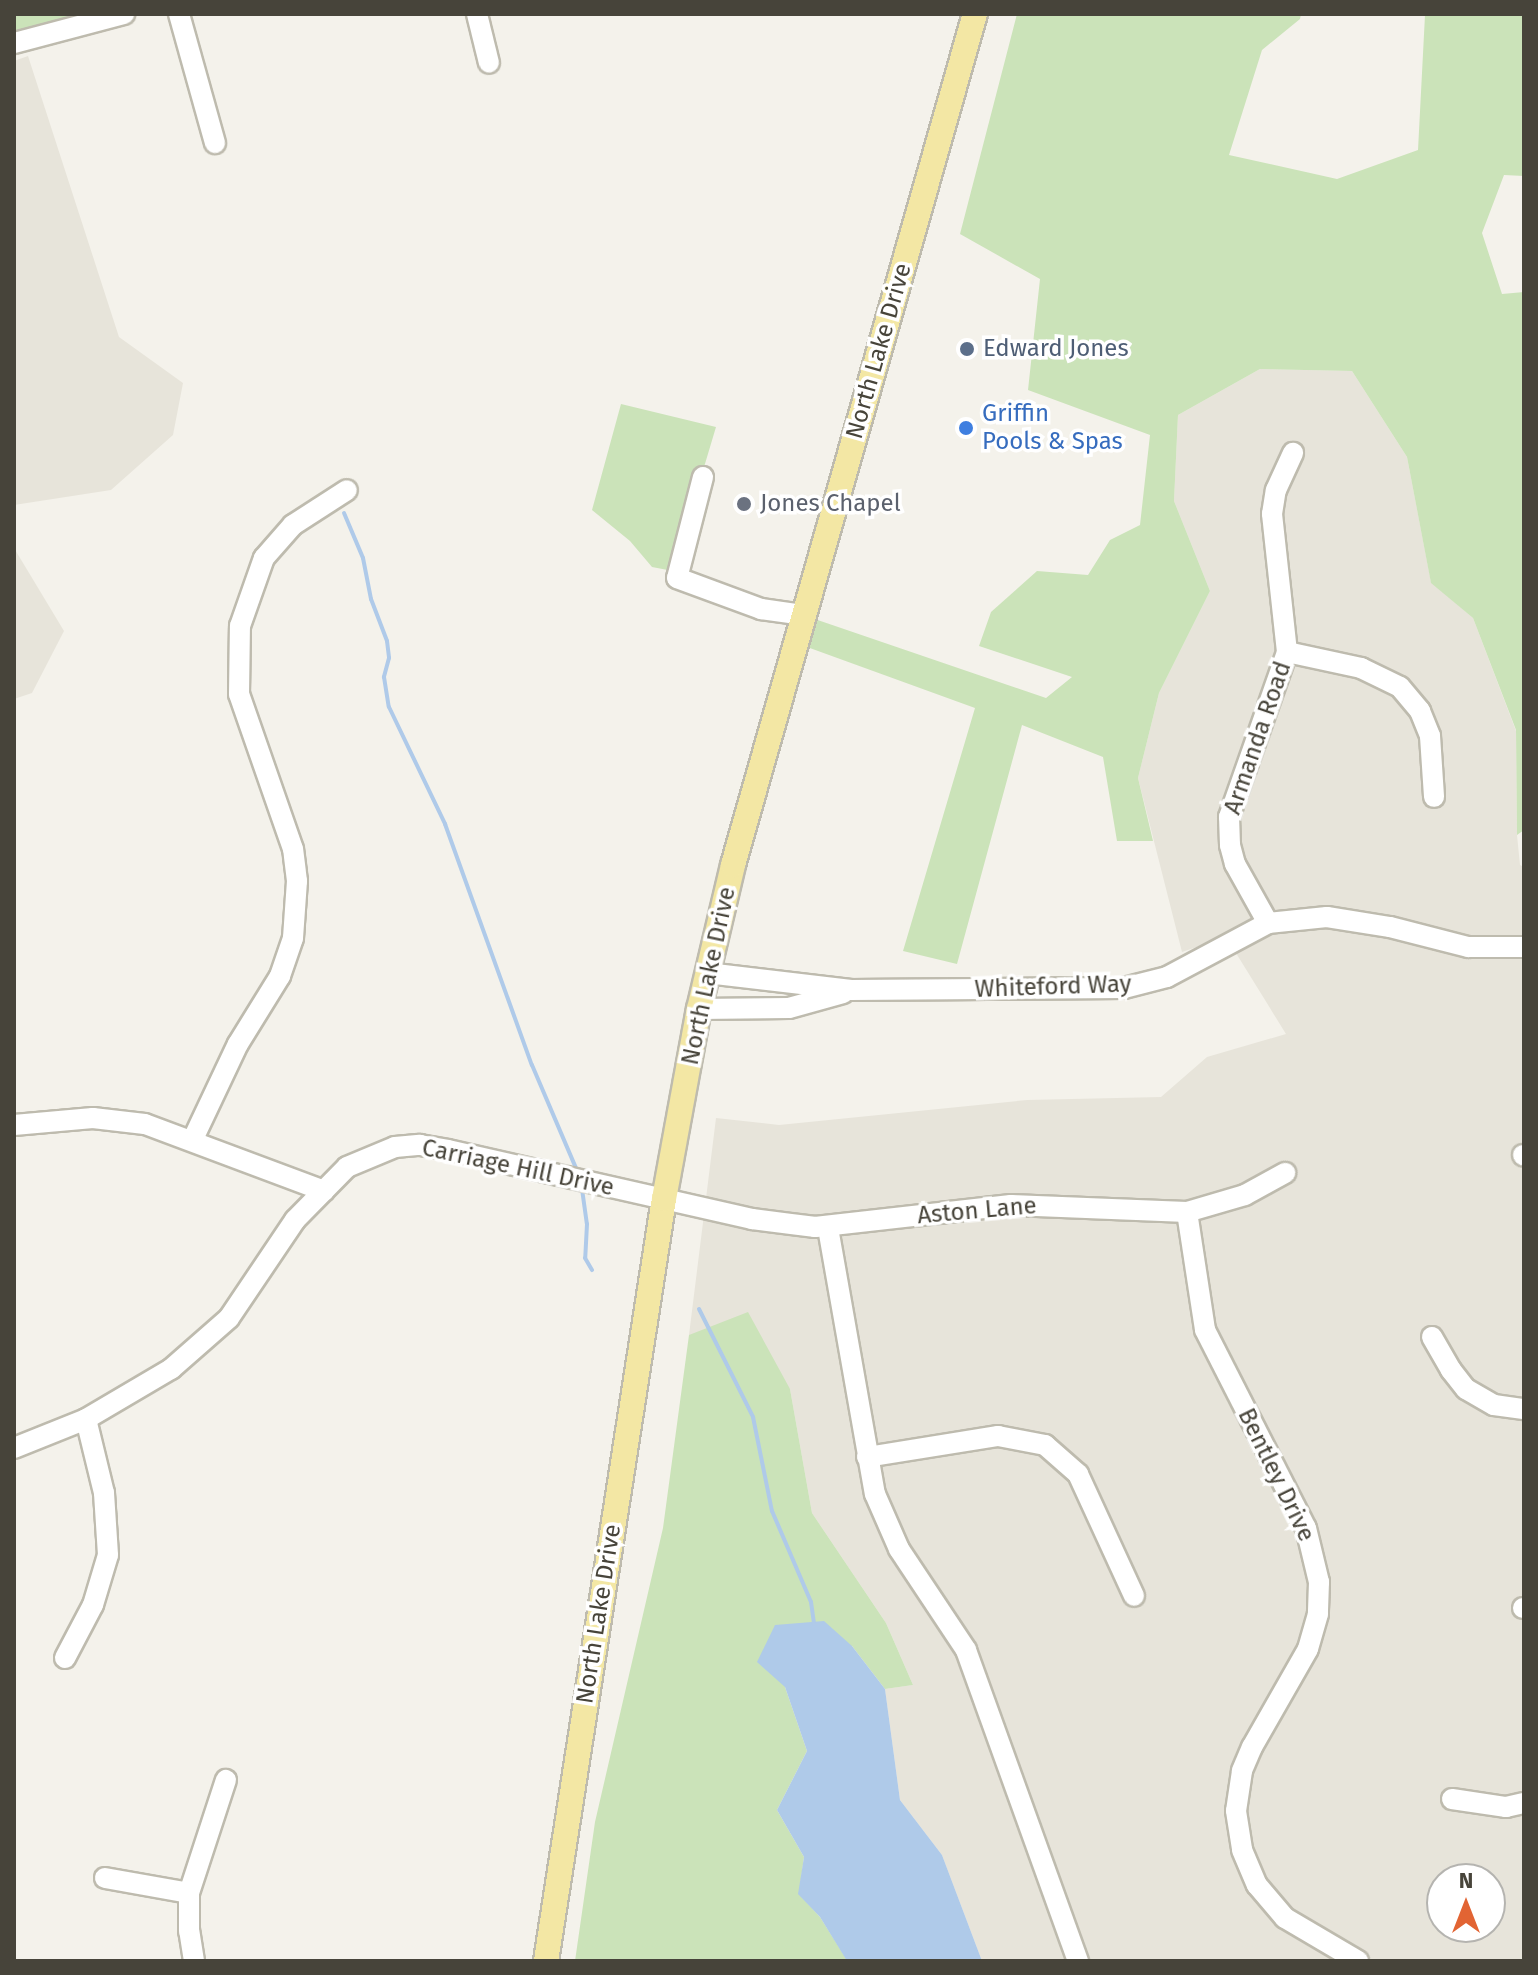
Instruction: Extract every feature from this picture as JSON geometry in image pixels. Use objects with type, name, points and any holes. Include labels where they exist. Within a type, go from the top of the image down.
[{"type":"main road","name":"North Lake Drive","points":[[546,1961],[664,1199],[699,1009],[733,865],[975,14]]},
{"type":"street","points":[[14,43],[124,14]]},
{"type":"street","points":[[179,14],[215,143]]},
{"type":"street","points":[[477,14],[489,63]]},
{"type":"street","name":"Armanda Road","points":[[1268,923],[1235,864],[1230,845],[1229,817],[1287,652],[1272,514],[1276,490],[1293,453]]},
{"type":"street","points":[[703,477],[677,578],[761,609],[803,615]]},
{"type":"street","points":[[193,1139],[238,1044],[280,976],[293,938],[297,881],[293,849],[239,694],[236,666],[240,626],[264,558],[293,525],[347,490]]},
{"type":"street","points":[[1287,652],[1361,668],[1400,687],[1420,711],[1430,736],[1434,797]]},
{"type":"street","name":"Whiteford Way","points":[[707,973],[851,990],[1124,988],[1167,977],[1268,923],[1347,918],[1468,947],[1524,947]]},
{"type":"street","name":"Whiteford Way","points":[[699,1009],[789,1008],[851,990]]},
{"type":"street","points":[[14,1125],[113,1119],[145,1124],[193,1139],[324,1191]]},
{"type":"street","name":"Carriage Hill Drive","points":[[14,1448],[86,1419],[171,1369],[229,1318],[286,1231],[347,1167],[376,1153],[420,1145],[664,1199]]},
{"type":"street","name":"Aston Lane","points":[[664,1199],[752,1219],[828,1228],[1011,1205],[1187,1212],[1245,1195],[1285,1173]]},
{"type":"street","name":"Bentley Drive","points":[[1187,1212],[1205,1330],[1306,1528],[1319,1582],[1318,1614],[1308,1649],[1252,1747],[1242,1771],[1236,1811],[1242,1850],[1257,1885],[1285,1918],[1358,1961]]},
{"type":"street","points":[[828,1228],[875,1494],[888,1528],[954,1629],[978,1680],[1078,1961]]},
{"type":"street","points":[[1432,1337],[1466,1389],[1494,1405],[1524,1409]]},
{"type":"street","points":[[65,1658],[93,1605],[108,1555],[104,1493],[86,1419]]},
{"type":"street","points":[[867,1457],[998,1436],[1045,1445],[1078,1474],[1134,1596]]},
{"type":"street","points":[[194,1961],[189,1931],[189,1893],[226,1780]]},
{"type":"street","points":[[1452,1799],[1506,1807],[1524,1803]]},
{"type":"street","points":[[105,1878],[189,1893]]},
{"type":"shaded area","points":[[28,56],[119,337],[183,383],[173,435],[111,490],[14,505],[14,61]]},
{"type":"shaded area","points":[[1260,369],[1352,371],[1407,457],[1431,582],[1473,618],[1516,731],[1517,835],[1520,865],[1524,867],[1524,1961],[982,1961],[942,1855],[900,1800],[885,1689],[913,1685],[886,1623],[812,1513],[790,1389],[689,1335],[716,1118],[779,1125],[1027,1100],[1161,1097],[1207,1057],[1286,1034],[1226,937],[1182,952],[1138,778],[1159,693],[1210,591],[1174,501],[1178,415]]},
{"type":"shaded area","points":[[14,548],[64,631],[32,693],[14,699]]},
{"type":"green space","points":[[14,14],[124,14],[14,43]]},
{"type":"green space","points":[[1017,14],[1301,14],[1300,19],[1262,50],[1229,155],[1337,179],[1418,150],[1425,15],[1524,16],[1524,176],[1504,175],[1482,233],[1502,294],[1524,292],[1524,830],[1517,835],[1516,730],[1473,618],[1431,583],[1407,457],[1352,371],[1260,369],[1178,415],[1174,501],[1210,591],[1159,693],[1138,778],[1153,841],[1117,841],[1103,757],[1022,725],[957,964],[903,951],[975,708],[796,643],[803,615],[1046,698],[1072,677],[979,646],[991,612],[1037,571],[1088,575],[1110,540],[1140,525],[1150,435],[1028,390],[1040,279],[960,234]]},
{"type":"green space","points":[[621,404],[716,427],[673,571],[652,567],[630,541],[592,510]]},
{"type":"green space","points":[[748,1312],[790,1389],[812,1513],[886,1623],[913,1685],[885,1689],[852,1646],[785,1687],[807,1751],[777,1810],[804,1857],[799,1894],[820,1917],[847,1960],[575,1961],[595,1822],[663,1528],[689,1335]]},
{"type":"water","points":[[824,1621],[852,1646],[885,1689],[900,1800],[942,1855],[982,1961],[847,1961],[820,1917],[798,1894],[804,1857],[777,1810],[807,1751],[785,1687],[757,1662],[775,1625]]},
{"type":"waterway","points":[[344,513],[363,558],[371,599],[387,641],[389,658],[384,677],[389,707],[445,824],[532,1065],[578,1173]]},
{"type":"waterway","points":[[582,1189],[587,1224],[585,1258],[592,1270]]},
{"type":"waterway","points":[[699,1309],[753,1417],[772,1511],[811,1602],[814,1624]]},
{"type":"place","name":"Edward Jones","points":[[967,349]]},
{"type":"place","name":"Griffin Pools & Spas","points":[[966,428]]},
{"type":"place","name":"Jones Chapel","points":[[744,504]]}]
